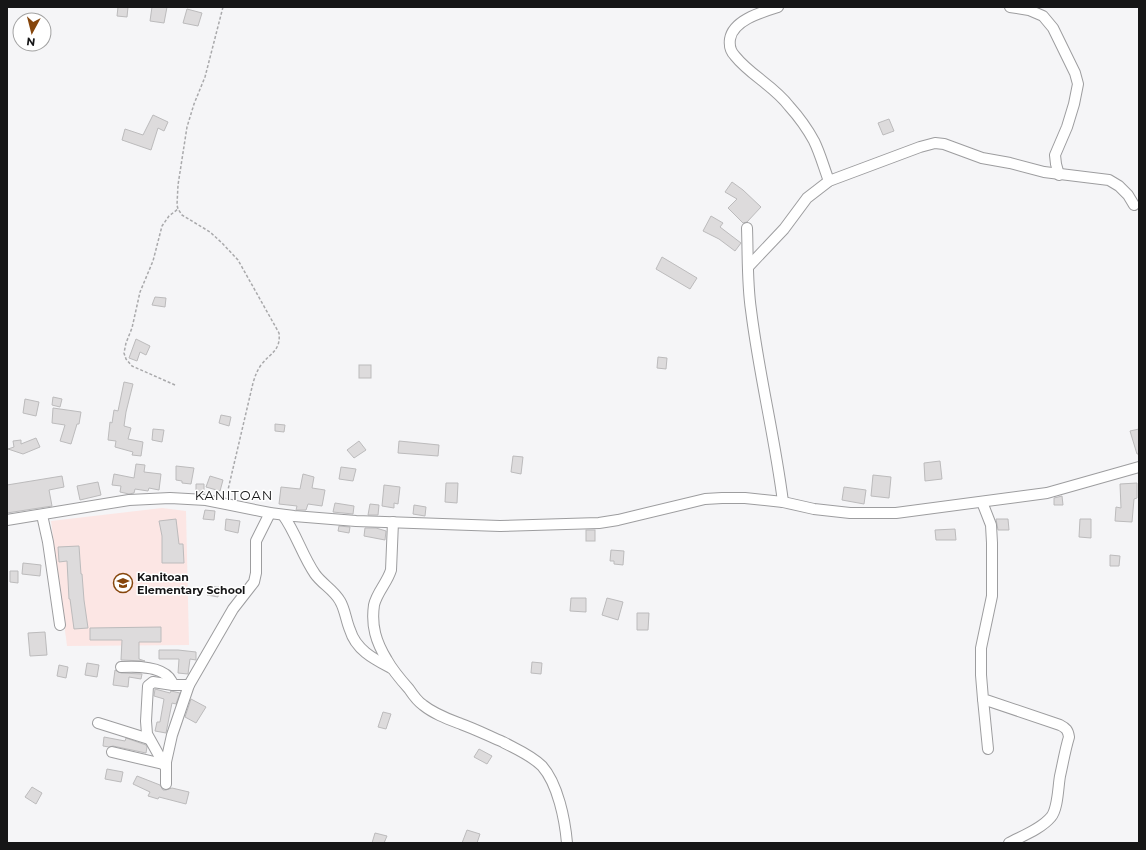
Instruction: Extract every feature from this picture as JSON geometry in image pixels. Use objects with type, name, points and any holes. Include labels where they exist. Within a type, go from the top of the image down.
[{"type":"street","points":[[778,7],[740,23],[731,33],[730,47],[736,58],[776,92],[788,104],[801,121],[814,141],[829,181]]},
{"type":"street","points":[[1010,7],[1029,10],[1043,16],[1053,28],[1075,73],[1078,84],[1074,104],[1067,127],[1055,154],[1059,175]]},
{"type":"street","points":[[748,267],[784,229],[807,198],[829,181],[920,147],[936,143],[944,144],[982,158],[1059,175],[1109,180],[1123,190],[1134,205]]},
{"type":"street","points":[[747,228],[749,298],[783,502]]},
{"type":"street","points":[[7,520],[129,500],[153,498],[184,498],[283,515],[393,522],[500,526],[579,524],[618,520],[705,499],[745,498],[783,502],[814,509],[850,513],[896,513],[1046,493],[1139,467]]},
{"type":"street","points":[[982,502],[991,525],[992,543],[992,596],[981,648],[981,675],[988,749]]},
{"type":"street","points":[[166,784],[165,766],[172,735],[189,685],[233,609],[254,582],[256,573],[256,541],[270,513]]},
{"type":"street","points":[[42,515],[50,549],[60,625]]},
{"type":"street","points":[[283,515],[293,530],[315,574],[337,596],[341,603],[354,640],[368,655],[391,668]]},
{"type":"street","points":[[393,522],[391,570],[389,577],[378,593],[374,607],[374,625],[377,642],[391,668],[423,706],[433,712],[517,749],[542,766],[555,789],[568,843]]},
{"type":"street","points":[[121,667],[138,666],[158,671],[169,677],[173,685]]},
{"type":"street","points":[[165,766],[149,739],[146,730],[149,685],[153,682],[157,682],[173,685],[189,685]]},
{"type":"street","points":[[983,699],[1060,725],[1067,729],[1068,732],[1056,805],[1053,814],[1037,828],[1009,843]]},
{"type":"street","points":[[98,723],[149,739]]},
{"type":"street","points":[[112,752],[165,766]]},
{"type":"path","points":[[223,7],[205,78],[194,104],[187,127],[178,186],[178,210],[188,219],[204,228],[222,242],[238,260],[279,333],[278,345],[275,351],[257,371],[253,383],[230,477],[226,504]]},
{"type":"path","points":[[175,385],[132,366],[126,359],[124,353],[132,328],[140,292],[153,261],[162,226],[169,216],[178,210]]},
{"type":"shaded area","name":"Kanitoan Elementary School","points":[[162,508],[186,511],[189,645],[67,646],[51,521]]},
{"type":"building","points":[[118,7],[128,7],[127,17],[117,16]]},
{"type":"building","points":[[152,7],[167,7],[164,23],[150,21]]},
{"type":"building","points":[[187,9],[202,13],[198,26],[183,23]]},
{"type":"building","points":[[153,115],[168,122],[164,131],[158,128],[151,150],[122,140],[125,129],[143,135]]},
{"type":"building","points":[[889,119],[894,131],[883,135],[878,123]]},
{"type":"building","points":[[732,182],[761,207],[747,222],[743,223],[728,208],[737,199],[725,192]]},
{"type":"building","points":[[711,216],[723,223],[720,227],[741,243],[735,251],[719,239],[703,231]]},
{"type":"building","points":[[662,257],[697,278],[690,289],[656,269]]},
{"type":"building","points":[[155,297],[166,298],[165,307],[152,305]]},
{"type":"building","points":[[136,339],[150,346],[146,355],[140,352],[137,361],[129,358]]},
{"type":"building","points":[[658,357],[667,358],[666,369],[657,368]]},
{"type":"building","points":[[359,365],[371,365],[371,378],[359,378]]},
{"type":"building","points":[[124,382],[133,384],[124,426],[131,428],[128,439],[143,442],[141,456],[132,455],[133,452],[115,447],[116,441],[108,440],[110,422],[112,423],[114,410],[118,411]]},
{"type":"building","points":[[53,397],[62,399],[60,407],[52,405]]},
{"type":"building","points":[[25,399],[39,402],[36,416],[23,413]]},
{"type":"building","points":[[53,408],[81,412],[79,424],[77,424],[71,444],[60,441],[65,425],[52,423]]},
{"type":"building","points":[[221,415],[231,417],[229,426],[219,423]]},
{"type":"building","points":[[275,424],[285,425],[284,432],[275,431]]},
{"type":"building","points":[[153,429],[164,430],[162,442],[152,440]]},
{"type":"building","points":[[1139,429],[1139,454],[1137,454],[1130,431]]},
{"type":"building","points":[[36,438],[40,447],[23,454],[8,449],[14,447],[13,441],[21,440],[21,444]]},
{"type":"building","points":[[359,441],[366,450],[354,458],[347,450]]},
{"type":"building","points":[[399,441],[439,445],[438,456],[398,453]]},
{"type":"building","points":[[513,456],[523,457],[521,474],[511,472]]},
{"type":"building","points":[[940,461],[942,479],[925,481],[924,463]]},
{"type":"building","points":[[136,464],[145,465],[144,472],[161,474],[159,490],[149,488],[148,491],[135,489],[134,493],[129,494],[120,492],[121,486],[112,485],[114,474],[134,478]]},
{"type":"building","points":[[176,466],[194,468],[191,484],[182,483],[182,481],[176,480]]},
{"type":"building","points":[[341,467],[356,469],[353,481],[339,479]]},
{"type":"building","points":[[303,474],[314,477],[312,488],[325,490],[322,506],[308,504],[306,510],[296,510],[297,506],[279,504],[281,487],[300,489]]},
{"type":"building","points":[[873,475],[891,477],[889,498],[871,496]]},
{"type":"building","points":[[62,476],[64,487],[49,490],[52,506],[7,513],[7,485]]},
{"type":"building","points":[[210,476],[223,480],[220,491],[206,487]]},
{"type":"building","points":[[98,482],[101,495],[80,500],[77,486]]},
{"type":"building","points":[[446,483],[458,483],[457,503],[445,502]]},
{"type":"building","points":[[1137,483],[1137,498],[1134,499],[1132,522],[1115,521],[1116,507],[1121,508],[1120,484]]},
{"type":"building","points":[[196,484],[204,484],[204,493],[196,492]]},
{"type":"building","points":[[384,485],[400,487],[398,504],[394,503],[394,508],[382,506]]},
{"type":"building","points":[[844,487],[866,490],[864,504],[842,500]]},
{"type":"building","points":[[1062,496],[1063,505],[1054,505],[1054,498]]},
{"type":"building","points":[[335,503],[354,506],[353,514],[333,512]]},
{"type":"building","points":[[370,504],[379,505],[378,515],[368,515]]},
{"type":"building","points":[[414,505],[426,507],[425,516],[413,514]]},
{"type":"building","points":[[205,510],[215,511],[214,520],[203,519]]},
{"type":"building","points":[[176,519],[179,544],[183,544],[184,563],[162,563],[162,536],[159,521]]},
{"type":"building","points":[[226,519],[240,521],[238,533],[225,530]]},
{"type":"building","points":[[996,519],[1008,519],[1009,530],[998,530]]},
{"type":"building","points":[[1080,519],[1091,519],[1091,538],[1079,537]]},
{"type":"building","points":[[339,526],[350,527],[349,533],[338,531]]},
{"type":"building","points":[[365,528],[376,528],[386,531],[385,540],[364,536]]},
{"type":"building","points":[[955,529],[956,540],[936,540],[935,530]]},
{"type":"building","points":[[586,530],[595,530],[595,541],[586,541]]},
{"type":"building","points":[[79,546],[88,628],[74,629],[69,599],[67,561],[59,562],[58,547]]},
{"type":"building","points":[[611,550],[624,551],[623,565],[614,564],[614,561],[610,561]]},
{"type":"building","points":[[1110,555],[1120,556],[1119,566],[1110,566]]},
{"type":"building","points":[[23,563],[41,565],[40,576],[22,574]]},
{"type":"building","points":[[10,571],[18,571],[18,583],[10,582]]},
{"type":"building","points":[[209,586],[219,587],[218,597],[207,595]]},
{"type":"building","points":[[571,598],[586,598],[586,612],[570,611]]},
{"type":"building","points":[[607,598],[623,602],[618,620],[602,615]]},
{"type":"building","points":[[637,613],[649,613],[648,630],[637,630]]},
{"type":"building","points":[[161,627],[161,642],[139,642],[139,659],[145,661],[121,660],[122,640],[90,640],[90,628]]},
{"type":"building","points":[[45,632],[47,655],[30,656],[28,633]]},
{"type":"building","points":[[159,650],[196,652],[196,660],[190,659],[188,674],[178,673],[179,659],[159,659]]},
{"type":"building","points":[[532,662],[542,663],[541,674],[531,673]]},
{"type":"building","points":[[87,663],[99,665],[97,677],[85,675]]},
{"type":"building","points":[[59,665],[68,667],[66,678],[57,676]]},
{"type":"building","points":[[115,670],[121,673],[142,674],[141,679],[129,677],[128,687],[113,685]]},
{"type":"building","points":[[155,689],[170,693],[171,691],[180,693],[176,704],[172,703],[166,733],[155,731],[157,722],[160,722],[164,699],[154,696]]},
{"type":"building","points":[[191,699],[206,707],[196,723],[185,717]]},
{"type":"building","points":[[383,712],[391,714],[386,729],[378,727]]},
{"type":"building","points":[[104,737],[125,741],[126,738],[146,745],[146,753],[113,746],[103,746]]},
{"type":"building","points":[[479,749],[492,756],[487,764],[474,757]]},
{"type":"building","points":[[107,769],[123,772],[121,782],[105,779]]},
{"type":"building","points":[[137,776],[160,785],[163,790],[172,788],[189,792],[186,804],[159,797],[158,799],[148,796],[150,792],[133,784]]},
{"type":"building","points":[[32,787],[42,793],[36,804],[25,797]]},
{"type":"building","points":[[467,830],[480,834],[477,843],[462,843]]},
{"type":"building","points":[[375,833],[387,836],[384,843],[372,843]]},
{"type":"place","name":"Kanitoan Elementary School","points":[[123,583]]},
{"type":"district","name":"KANITOAN","points":[[234,495]]}]
